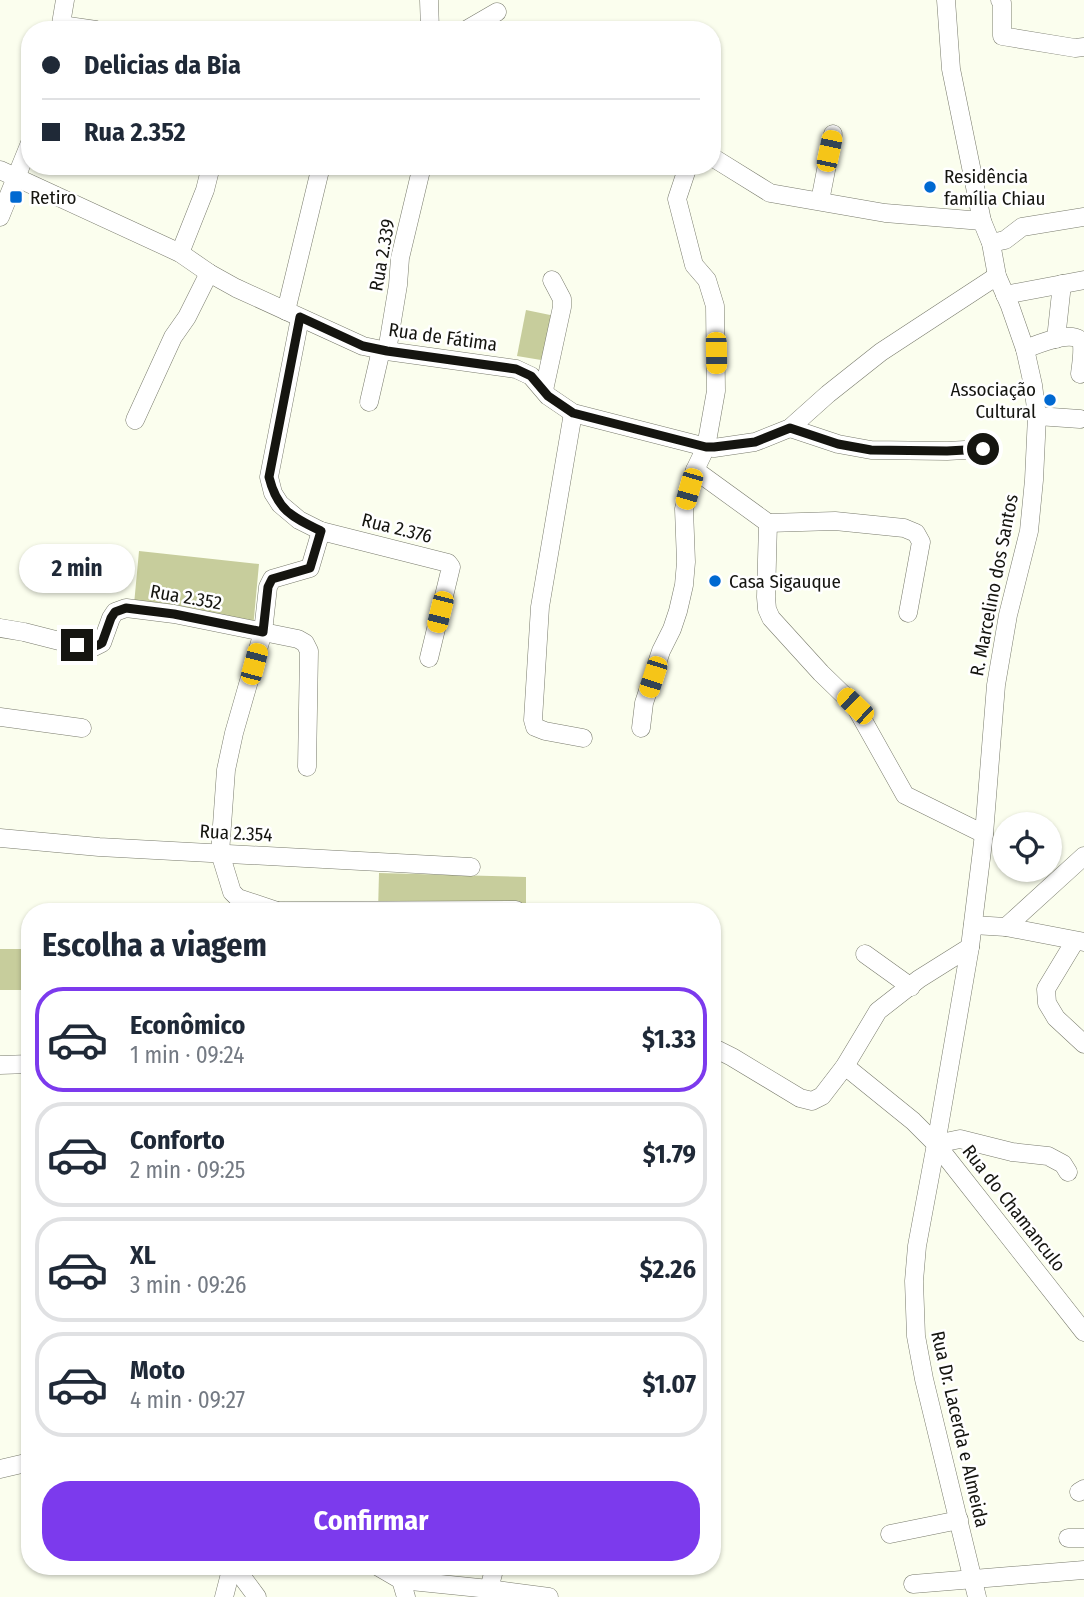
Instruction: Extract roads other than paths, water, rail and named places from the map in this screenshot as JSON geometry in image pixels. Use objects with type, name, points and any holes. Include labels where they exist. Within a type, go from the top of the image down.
[{"type":"street","points":[[62,21],[65,0]]},
{"type":"street","points":[[429,0],[430,21]]},
{"type":"street","name":"R. Marcelino dos Santos","points":[[936,1144],[971,947],[984,834],[996,685],[1008,615],[1029,531],[1037,416],[1025,349],[997,276],[991,243],[982,221],[951,69],[946,0]]},
{"type":"street","points":[[1000,0],[1002,36],[1074,48],[1084,47]]},
{"type":"street","points":[[482,21],[497,12]]},
{"type":"street","points":[[820,201],[833,134]]},
{"type":"street","points":[[0,217],[8,174],[21,156]]},
{"type":"street","points":[[721,162],[770,192],[885,213],[982,221]]},
{"type":"street","name":"Rua de Fátima","points":[[8,174],[180,253],[236,288],[363,346],[516,369],[531,376],[548,396],[573,413],[706,447],[755,442],[790,428],[881,352],[997,276]]},
{"type":"street","points":[[180,253],[209,175]]},
{"type":"street","points":[[254,903],[238,898],[232,892],[220,853],[226,770],[263,632],[268,587],[272,579],[310,568],[321,531],[299,520],[280,504],[273,493],[269,477],[293,314],[319,175]]},
{"type":"street","name":"Rua 2.339","points":[[369,402],[384,350],[398,285],[400,258],[420,175]]},
{"type":"street","points":[[641,728],[645,703],[661,651],[678,611],[684,585],[684,509],[695,470],[706,447],[716,391],[715,306],[707,280],[694,265],[677,199],[685,175]]},
{"type":"street","points":[[991,243],[1005,240],[1021,227],[1084,218]]},
{"type":"street","points":[[135,420],[173,337],[187,317],[209,273]]},
{"type":"street","points":[[544,390],[562,307],[562,299],[552,280]]},
{"type":"street","points":[[1005,295],[1084,280]]},
{"type":"street","points":[[1056,339],[1062,284]]},
{"type":"street","points":[[1025,349],[1056,339],[1072,336],[1078,338],[1082,343],[1080,374]]},
{"type":"street","points":[[573,413],[540,607],[533,720],[535,727],[545,731],[583,738]]},
{"type":"street","points":[[1037,416],[1080,419]]},
{"type":"street","points":[[790,428],[838,444],[871,450],[983,449]]},
{"type":"street","points":[[695,470],[768,523],[835,522],[904,528],[916,533],[920,542],[908,613]]},
{"type":"street","points":[[768,523],[766,597],[771,618],[855,706],[905,795],[984,834]]},
{"type":"street","name":"Rua 2.376","points":[[321,531],[448,563],[451,567],[429,658]]},
{"type":"street","name":"Rua 2.352","points":[[0,628],[83,647],[94,647],[102,643],[115,612],[126,608],[174,614],[263,632]]},
{"type":"street","points":[[263,632],[298,639],[305,643],[309,651],[307,767]]},
{"type":"street","points":[[0,717],[82,729]]},
{"type":"street","name":"Rua 2.354","points":[[0,838],[471,867]]},
{"type":"street","points":[[1006,927],[1084,856]]},
{"type":"street","points":[[973,925],[1006,927],[1079,941],[1046,989],[1047,1003],[1056,1018],[1084,1044]]},
{"type":"street","points":[[721,1052],[800,1098],[812,1101],[822,1096],[845,1066],[878,1011],[919,979],[971,947]]},
{"type":"street","points":[[865,954],[911,987]]},
{"type":"street","points":[[0,1065],[21,1064]]},
{"type":"street","name":"Rua do Chamanculo","points":[[845,1066],[913,1121],[936,1144],[1084,1332]]},
{"type":"street","points":[[936,1144],[960,1139],[1012,1152],[1048,1156],[1063,1164],[1068,1172]]},
{"type":"street","name":"Rua Dr. Lacerda e Almeida","points":[[936,1144],[917,1246],[914,1281],[916,1336],[977,1597]]},
{"type":"street","points":[[0,1469],[21,1464]]},
{"type":"street","points":[[890,1534],[959,1520]]},
{"type":"street","points":[[913,1584],[1084,1570]]},
{"type":"street","points":[[224,1597],[230,1575]]},
{"type":"street","points":[[240,1575],[257,1597]]},
{"type":"street","points":[[388,1575],[403,1588],[489,1589],[549,1597]]},
{"type":"street","points":[[489,1589],[493,1575]]},
{"type":"place","name":"Residência família Chiau","points":[[930,187]]},
{"type":"place","name":"Retiro","points":[[16,197]]},
{"type":"place","name":"Associação Cultural","points":[[1050,400]]},
{"type":"place","name":"Casa Sigauque","points":[[715,581]]}]
